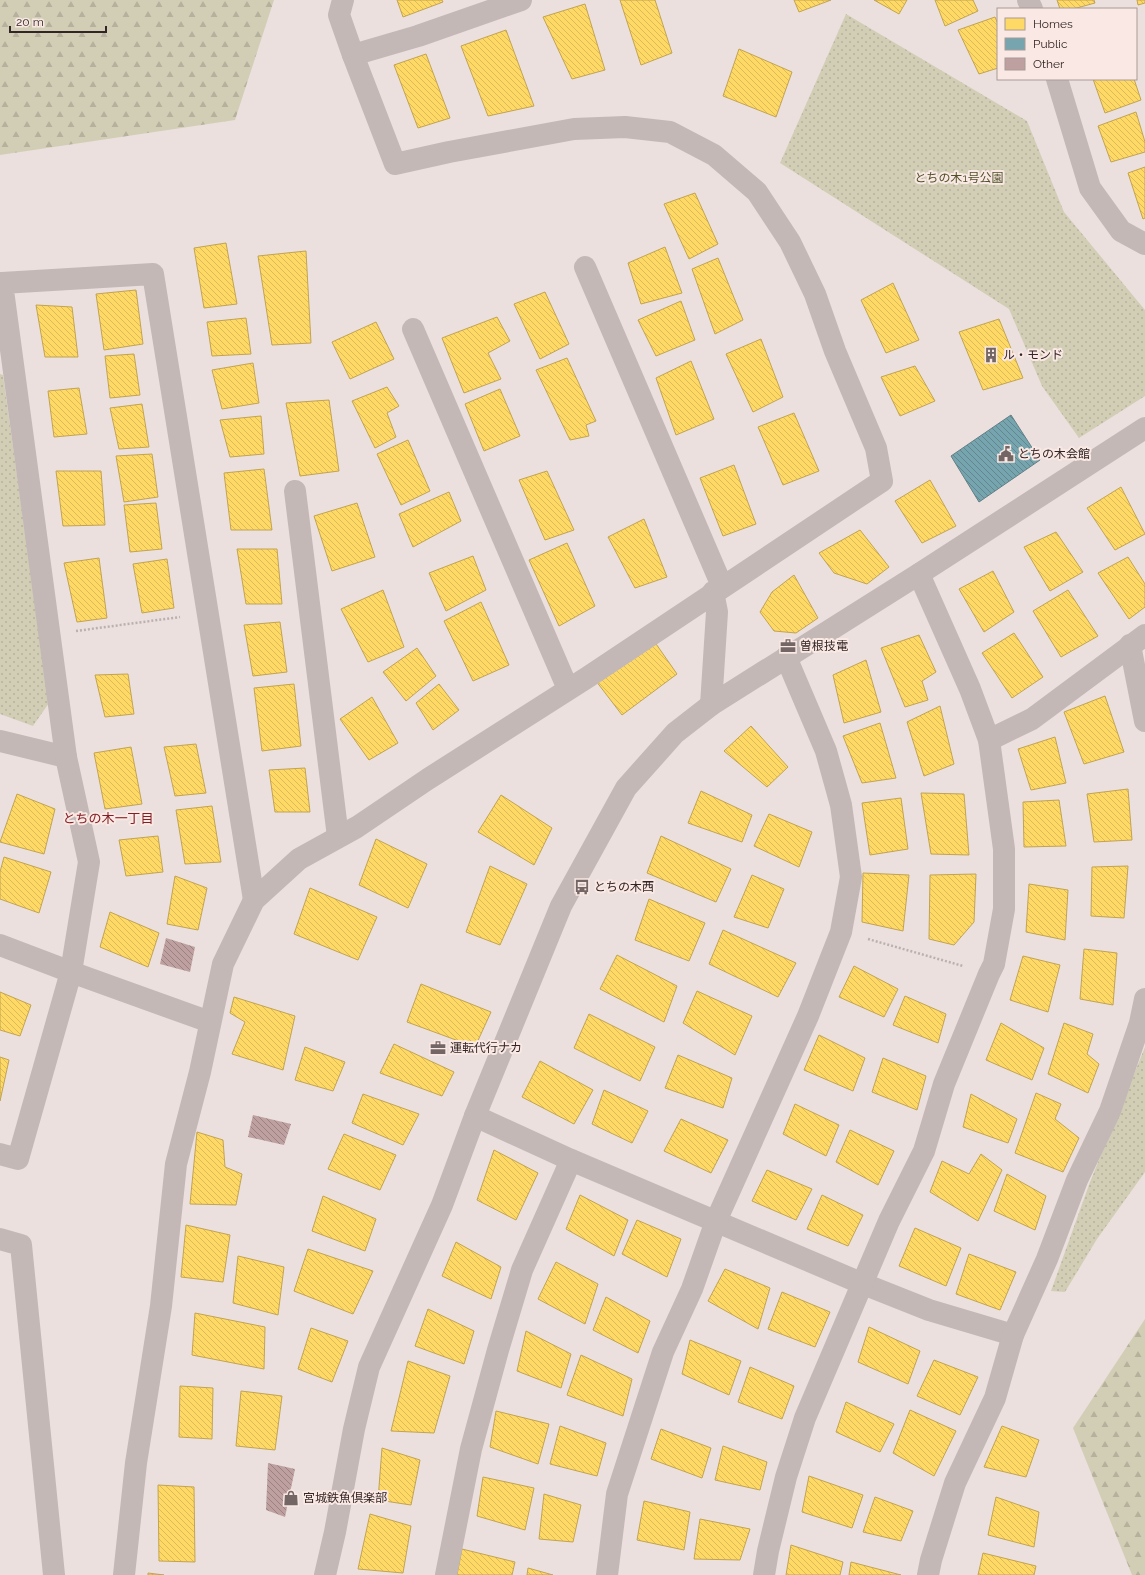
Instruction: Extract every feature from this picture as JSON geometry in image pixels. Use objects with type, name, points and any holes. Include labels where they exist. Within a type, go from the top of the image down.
[{"type":"street","points":[[124,1575],[136,1463],[161,1306],[176,1164],[200,1072],[222,964],[254,900],[299,859],[338,837],[568,689],[718,589],[770,557],[882,481],[876,448],[835,351],[815,294],[790,242],[757,192],[714,155],[670,132],[625,127],[574,129],[449,152],[395,164],[339,15],[343,0]]},
{"type":"street","points":[[353,55],[418,36],[521,0]]},
{"type":"street","points":[[1057,80],[1090,188],[1121,231],[1145,244]]},
{"type":"street","points":[[586,267],[718,589],[711,705]]},
{"type":"street","points":[[0,1154],[18,1159],[71,972],[89,862],[66,757],[2,283],[153,274],[254,900]]},
{"type":"street","points":[[413,329],[568,689]]},
{"type":"street","points":[[325,1575],[335,1532],[354,1429],[369,1367],[442,1205],[475,1116],[561,906],[626,788],[675,733],[711,705],[919,574],[1145,428]]},
{"type":"street","points":[[295,491],[338,837]]},
{"type":"street","points":[[764,1575],[768,1551],[786,1477],[805,1418],[861,1283],[889,1221],[924,1151],[944,1084],[994,964],[1004,909],[1004,849],[989,740],[970,689],[919,574]]},
{"type":"street","points":[[989,740],[1032,719],[1137,640]]},
{"type":"street","points":[[1137,640],[1145,721]]},
{"type":"street","points":[[607,1575],[617,1494],[663,1352],[692,1289],[716,1221],[794,1050],[840,932],[851,877],[841,805],[826,751],[786,657]]},
{"type":"street","points":[[0,741],[66,757]]},
{"type":"street","points":[[0,945],[210,1022]]},
{"type":"street","points":[[928,1575],[931,1560],[955,1483],[995,1398],[1013,1335],[1046,1259],[1077,1180],[1110,1111],[1140,1022],[1145,999]]},
{"type":"street","points":[[475,1116],[571,1160],[861,1283],[928,1310],[1013,1335]]},
{"type":"street","points":[[446,1575],[471,1449],[522,1270],[571,1160]]},
{"type":"street","points":[[0,1239],[21,1244],[54,1575]]},
{"type":"path","points":[[50,634],[208,614]]},
{"type":"path","points":[[840,932],[989,974]]},
{"type":"green space","points":[[0,0],[274,0],[235,120],[0,155]]},
{"type":"green space","name":"とちの木1号公園","points":[[846,14],[1027,121],[1064,212],[1145,310],[1145,396],[1079,438],[1042,386],[1009,309],[780,163]]},
{"type":"green space","points":[[0,374],[3,375],[49,703],[33,726],[0,714]]},
{"type":"green space","points":[[1145,1047],[1145,1172],[1097,1239],[1065,1292],[1051,1291],[1090,1182]]},
{"type":"green space","points":[[1145,1319],[1145,1575],[1132,1575],[1073,1428]]},
{"type":"building: Homes","points":[[397,0],[442,0],[443,2],[403,17]]},
{"type":"building: Homes","points":[[620,0],[655,0],[672,53],[641,65]]},
{"type":"building: Homes","points":[[794,0],[831,0],[799,12]]},
{"type":"building: Homes","points":[[874,0],[907,0],[899,14]]},
{"type":"building: Homes","points":[[935,0],[973,0],[978,11],[945,26]]},
{"type":"building: Homes","points":[[1057,0],[1094,0],[1095,3],[1077,8],[1060,8]]},
{"type":"building: Homes","points":[[1137,0],[1145,0],[1145,3],[1138,5]]},
{"type":"building: Homes","points":[[585,4],[605,70],[572,79],[543,17]]},
{"type":"building: Homes","points":[[995,17],[997,22],[997,68],[979,74],[958,30]]},
{"type":"building: Homes","points":[[506,30],[534,106],[488,116],[461,46]]},
{"type":"building: Homes","points":[[739,49],[792,72],[776,117],[723,96]]},
{"type":"building: Homes","points":[[426,54],[450,118],[418,128],[394,65]]},
{"type":"building: Homes","points":[[1093,80],[1134,80],[1141,100],[1105,113]]},
{"type":"building: Homes","points":[[1136,112],[1145,142],[1145,152],[1111,162],[1098,126]]},
{"type":"building: Homes","points":[[1145,167],[1145,218],[1143,219],[1128,173]]},
{"type":"building: Homes","points":[[695,193],[718,244],[689,259],[664,204]]},
{"type":"building: Homes","points":[[226,243],[237,304],[204,308],[194,248]]},
{"type":"building: Homes","points":[[665,247],[682,293],[641,304],[628,263]]},
{"type":"building: Homes","points":[[306,251],[311,343],[272,345],[258,256]]},
{"type":"building: Homes","points":[[718,258],[743,320],[715,334],[692,269]]},
{"type":"building: Homes","points":[[893,283],[919,340],[886,353],[861,300]]},
{"type":"building: Homes","points":[[136,290],[143,344],[104,350],[96,294]]},
{"type":"building: Homes","points":[[545,292],[569,344],[540,359],[514,304]]},
{"type":"building: Homes","points":[[681,301],[695,340],[656,356],[638,320]]},
{"type":"building: Homes","points":[[36,305],[72,307],[78,357],[45,357]]},
{"type":"building: Homes","points":[[497,317],[510,341],[488,353],[501,379],[464,393],[442,338]]},
{"type":"building: Homes","points":[[246,318],[251,354],[212,356],[207,322]]},
{"type":"building: Homes","name":"ル・モンド","points":[[999,319],[1023,378],[983,390],[959,332]]},
{"type":"building: Homes","points":[[376,322],[394,359],[350,379],[332,342]]},
{"type":"building: Homes","points":[[761,339],[783,397],[753,412],[726,354]]},
{"type":"building: Homes","points":[[134,354],[140,395],[110,398],[105,356]]},
{"type":"building: Homes","points":[[567,358],[596,421],[586,425],[589,436],[570,440],[536,370]]},
{"type":"building: Homes","points":[[691,361],[714,419],[676,435],[656,378]]},
{"type":"building: Homes","points":[[253,363],[259,403],[222,409],[212,370]]},
{"type":"building: Homes","points":[[915,366],[935,401],[900,416],[881,377]]},
{"type":"building: Homes","points":[[387,387],[399,406],[387,413],[396,437],[375,448],[352,401]]},
{"type":"building: Homes","points":[[79,388],[87,434],[54,437],[48,391]]},
{"type":"building: Homes","points":[[500,389],[520,436],[484,451],[465,404]]},
{"type":"building: Homes","points":[[329,400],[339,471],[300,476],[286,403]]},
{"type":"building: Homes","points":[[142,404],[149,447],[119,449],[110,408]]},
{"type":"building: Homes","points":[[794,413],[819,471],[783,485],[758,427]]},
{"type":"building: Homes","points":[[261,416],[264,454],[230,457],[220,420]]},
{"type":"building: Homes","points":[[408,440],[430,491],[401,505],[377,454]]},
{"type":"building: Homes","points":[[152,454],[158,497],[124,502],[116,456]]},
{"type":"building: Homes","points":[[734,465],[756,524],[723,536],[700,478]]},
{"type":"building: Homes","points":[[264,469],[272,530],[231,530],[224,473]]},
{"type":"building: Homes","points":[[56,471],[101,471],[105,525],[63,526]]},
{"type":"building: Homes","points":[[547,471],[574,530],[545,540],[519,480]]},
{"type":"building: Homes","points":[[930,480],[956,526],[922,543],[895,501]]},
{"type":"building: Homes","points":[[1121,487],[1145,534],[1115,550],[1087,508]]},
{"type":"building: Homes","points":[[449,492],[461,521],[413,547],[399,514]]},
{"type":"building: Homes","points":[[156,503],[162,549],[130,552],[124,505]]},
{"type":"building: Homes","points":[[357,503],[375,557],[332,571],[314,516]]},
{"type":"building: Homes","points":[[644,519],[667,577],[635,588],[608,537]]},
{"type":"building: Homes","points":[[860,530],[889,567],[867,584],[834,573],[819,553]]},
{"type":"building: Homes","points":[[1056,532],[1083,572],[1050,591],[1024,547]]},
{"type":"building: Homes","points":[[567,543],[595,606],[559,626],[529,560]]},
{"type":"building: Homes","points":[[237,549],[277,549],[282,604],[246,604]]},
{"type":"building: Homes","points":[[473,556],[486,590],[446,611],[429,573]]},
{"type":"building: Homes","points":[[1128,557],[1145,584],[1145,607],[1129,619],[1098,573]]},
{"type":"building: Homes","points":[[99,558],[107,618],[77,622],[64,563]]},
{"type":"building: Homes","points":[[167,559],[174,608],[142,613],[133,564]]},
{"type":"building: Homes","points":[[993,571],[1014,612],[984,632],[959,589]]},
{"type":"building: Homes","points":[[794,575],[818,618],[796,633],[774,631],[760,612],[772,592]]},
{"type":"building: Homes","points":[[383,590],[404,647],[368,662],[341,609]]},
{"type":"building: Homes","points":[[1068,590],[1098,636],[1061,657],[1033,611]]},
{"type":"building: Homes","points":[[481,602],[509,665],[473,681],[444,621]]},
{"type":"building: Homes","points":[[280,622],[287,672],[253,676],[244,625]]},
{"type":"building: Homes","points":[[1014,633],[1043,677],[1012,698],[982,653]]},
{"type":"building: Homes","points":[[919,635],[936,672],[922,681],[928,700],[905,707],[881,648]]},
{"type":"building: Homes","points":[[654,641],[677,674],[622,715],[596,681]]},
{"type":"building: Homes","points":[[417,648],[436,676],[406,701],[383,672]]},
{"type":"building: Homes","points":[[866,660],[881,712],[844,723],[833,675]]},
{"type":"building: Homes","points":[[128,674],[134,714],[105,717],[95,675]]},
{"type":"building: Homes","points":[[294,684],[301,746],[262,751],[254,688]]},
{"type":"building: Homes","points":[[439,684],[459,710],[433,730],[416,703]]},
{"type":"building: Homes","points":[[1105,696],[1124,752],[1084,764],[1064,712]]},
{"type":"building: Homes","points":[[372,697],[398,743],[369,760],[340,719]]},
{"type":"building: Homes","points":[[940,706],[954,764],[924,776],[907,722]]},
{"type":"building: Homes","points":[[880,723],[896,778],[862,783],[843,736]]},
{"type":"building: Homes","points":[[751,726],[788,767],[767,787],[724,751]]},
{"type":"building: Homes","points":[[1055,737],[1066,783],[1031,790],[1018,749]]},
{"type":"building: Homes","points":[[196,744],[206,793],[175,796],[164,747]]},
{"type":"building: Homes","points":[[131,747],[142,804],[105,809],[94,753]]},
{"type":"building: Homes","points":[[305,768],[310,812],[275,812],[269,770]]},
{"type":"building: Homes","points":[[1128,789],[1132,840],[1094,842],[1087,794]]},
{"type":"building: Homes","points":[[701,791],[752,815],[742,842],[688,823]]},
{"type":"building: Homes","points":[[921,793],[964,794],[969,855],[931,854]]},
{"type":"building: Homes","points":[[17,794],[55,809],[44,854],[0,842]]},
{"type":"building: Homes","points":[[501,795],[552,828],[534,865],[478,832]]},
{"type":"building: Homes","points":[[901,798],[908,849],[870,855],[862,803]]},
{"type":"building: Homes","points":[[1059,800],[1066,846],[1024,847],[1023,802]]},
{"type":"building: Homes","points":[[212,806],[221,862],[185,864],[176,810]]},
{"type":"building: Homes","points":[[769,814],[812,832],[799,867],[754,846]]},
{"type":"building: Homes","points":[[158,836],[163,872],[126,876],[119,840]]},
{"type":"building: Homes","points":[[661,836],[731,869],[716,902],[647,873]]},
{"type":"building: Homes","points":[[376,839],[427,864],[408,908],[359,885]]},
{"type":"building: Homes","points":[[4,857],[51,872],[39,913],[0,899],[0,872]]},
{"type":"building: Homes","points":[[490,866],[527,884],[500,945],[466,932]]},
{"type":"building: Homes","points":[[1128,866],[1124,918],[1091,916],[1092,867]]},
{"type":"building: Homes","points":[[863,873],[909,875],[903,931],[862,922]]},
{"type":"building: Homes","points":[[976,874],[974,922],[954,945],[929,939],[930,875]]},
{"type":"building: Homes","points":[[752,875],[784,889],[768,928],[734,917]]},
{"type":"building: Homes","points":[[175,876],[207,888],[198,930],[167,924]]},
{"type":"building: Homes","points":[[1029,884],[1068,890],[1065,940],[1026,932]]},
{"type":"building: Homes","points":[[310,888],[377,917],[358,960],[294,934]]},
{"type":"building: Homes","points":[[649,899],[705,923],[689,961],[635,940]]},
{"type":"building: Homes","points":[[110,912],[159,933],[148,967],[100,947]]},
{"type":"building: Homes","points":[[723,930],[796,963],[778,997],[709,964]]},
{"type":"building: Homes","points":[[1084,949],[1117,953],[1113,1005],[1080,999]]},
{"type":"building: Homes","points":[[617,955],[677,986],[664,1022],[600,989]]},
{"type":"building: Homes","points":[[1023,956],[1060,965],[1048,1012],[1010,1000]]},
{"type":"building: Homes","points":[[854,966],[898,989],[884,1017],[839,997]]},
{"type":"building: Homes","points":[[421,984],[491,1012],[475,1047],[407,1022]]},
{"type":"building: Homes","points":[[697,991],[752,1016],[735,1055],[683,1023]]},
{"type":"building: Homes","points":[[0,992],[31,1005],[20,1036],[0,1030]]},
{"type":"building: Homes","points":[[905,996],[946,1014],[938,1043],[893,1025]]},
{"type":"building: Homes","points":[[234,997],[295,1016],[283,1070],[232,1054],[245,1022],[230,1013]]},
{"type":"building: Homes","points":[[589,1014],[655,1047],[640,1081],[574,1048]]},
{"type":"building: Homes","points":[[1001,1023],[1044,1048],[1032,1080],[986,1060]]},
{"type":"building: Homes","points":[[1064,1023],[1093,1034],[1087,1054],[1099,1064],[1088,1093],[1048,1074]]},
{"type":"building: Homes","points":[[819,1035],[865,1058],[853,1091],[804,1070]]},
{"type":"building: Homes","points":[[394,1044],[454,1072],[442,1096],[380,1073]]},
{"type":"building: Homes","points":[[305,1047],[345,1062],[333,1091],[295,1080]]},
{"type":"building: Homes","points":[[678,1055],[732,1078],[723,1108],[665,1088]]},
{"type":"building: Homes","points":[[0,1057],[9,1060],[0,1101]]},
{"type":"building: Homes","points":[[883,1058],[926,1076],[917,1110],[872,1092]]},
{"type":"building: Homes","points":[[540,1061],[593,1090],[574,1124],[522,1097]]},
{"type":"building: Homes","points":[[604,1090],[648,1111],[632,1143],[592,1124]]},
{"type":"building: Homes","points":[[1036,1093],[1061,1104],[1055,1119],[1079,1138],[1063,1172],[1015,1153]]},
{"type":"building: Homes","points":[[363,1094],[419,1114],[403,1145],[352,1123]]},
{"type":"building: Homes","points":[[971,1094],[1017,1119],[1008,1143],[963,1127]]},
{"type":"building: Homes","points":[[795,1104],[839,1125],[826,1156],[783,1134]]},
{"type":"building: Homes","points":[[681,1119],[728,1140],[711,1173],[664,1151]]},
{"type":"building: Homes","points":[[850,1130],[894,1151],[878,1185],[836,1162]]},
{"type":"building: Homes","points":[[197,1132],[223,1140],[225,1167],[242,1174],[236,1205],[190,1204]]},
{"type":"building: Homes","points":[[344,1134],[396,1155],[380,1190],[328,1169]]},
{"type":"building: Homes","points":[[494,1150],[538,1173],[516,1220],[477,1200]]},
{"type":"building: Homes","points":[[981,1154],[1002,1170],[978,1221],[930,1192],[942,1161],[969,1174]]},
{"type":"building: Homes","points":[[767,1170],[812,1189],[796,1220],[752,1201]]},
{"type":"building: Homes","points":[[1007,1174],[1046,1196],[1035,1230],[994,1211]]},
{"type":"building: Homes","points":[[580,1195],[628,1220],[614,1256],[566,1229]]},
{"type":"building: Homes","points":[[822,1195],[863,1215],[848,1246],[807,1229]]},
{"type":"building: Homes","points":[[323,1196],[376,1219],[365,1251],[312,1231]]},
{"type":"building: Homes","points":[[637,1220],[681,1239],[667,1277],[622,1254]]},
{"type":"building: Homes","points":[[186,1225],[230,1235],[223,1282],[181,1277]]},
{"type":"building: Homes","points":[[915,1228],[961,1248],[946,1286],[899,1266]]},
{"type":"building: Homes","points":[[456,1242],[501,1267],[491,1299],[442,1276]]},
{"type":"building: Homes","points":[[308,1249],[373,1271],[353,1314],[294,1291]]},
{"type":"building: Homes","points":[[969,1254],[1016,1272],[1000,1310],[956,1294]]},
{"type":"building: Homes","points":[[238,1256],[284,1267],[278,1315],[233,1303]]},
{"type":"building: Homes","points":[[556,1262],[598,1284],[585,1324],[538,1299]]},
{"type":"building: Homes","points":[[725,1269],[770,1288],[758,1329],[708,1301]]},
{"type":"building: Homes","points":[[782,1292],[830,1312],[815,1347],[768,1329]]},
{"type":"building: Homes","points":[[606,1297],[650,1321],[638,1353],[593,1330]]},
{"type":"building: Homes","points":[[428,1309],[474,1331],[464,1364],[415,1346]]},
{"type":"building: Homes","points":[[195,1313],[265,1327],[264,1369],[192,1355]]},
{"type":"building: Homes","points":[[869,1327],[920,1351],[908,1384],[858,1362]]},
{"type":"building: Homes","points":[[311,1328],[348,1341],[332,1382],[298,1369]]},
{"type":"building: Homes","points":[[526,1331],[571,1354],[561,1388],[517,1371]]},
{"type":"building: Homes","points":[[690,1340],[741,1361],[729,1395],[682,1374]]},
{"type":"building: Homes","points":[[581,1355],[632,1379],[623,1416],[567,1395]]},
{"type":"building: Homes","points":[[934,1360],[978,1377],[960,1415],[917,1396]]},
{"type":"building: Homes","points":[[408,1361],[450,1376],[434,1433],[391,1431]]},
{"type":"building: Homes","points":[[750,1367],[794,1386],[782,1419],[738,1402]]},
{"type":"building: Homes","points":[[180,1386],[213,1388],[212,1439],[179,1437]]},
{"type":"building: Homes","points":[[241,1391],[282,1396],[275,1450],[236,1446]]},
{"type":"building: Homes","points":[[846,1402],[894,1424],[880,1452],[836,1432]]},
{"type":"building: Homes","points":[[910,1410],[956,1431],[934,1476],[893,1453]]},
{"type":"building: Homes","points":[[496,1411],[549,1424],[538,1464],[490,1447]]},
{"type":"building: Homes","points":[[560,1426],[606,1443],[597,1476],[550,1464]]},
{"type":"building: Homes","points":[[1002,1426],[1039,1440],[1026,1477],[984,1467]]},
{"type":"building: Homes","points":[[661,1429],[711,1448],[702,1478],[651,1459]]},
{"type":"building: Homes","points":[[723,1446],[767,1462],[760,1490],[715,1480]]},
{"type":"building: Homes","points":[[382,1448],[420,1460],[411,1505],[378,1500]]},
{"type":"building: Homes","points":[[809,1476],[863,1495],[852,1528],[802,1512]]},
{"type":"building: Homes","points":[[483,1477],[534,1488],[525,1530],[477,1516]]},
{"type":"building: Homes","points":[[158,1485],[194,1487],[195,1562],[159,1561]]},
{"type":"building: Homes","points":[[544,1494],[581,1505],[573,1542],[539,1539]]},
{"type":"building: Homes","points":[[875,1497],[913,1511],[901,1541],[863,1532]]},
{"type":"building: Homes","points":[[996,1497],[1039,1512],[1034,1547],[988,1535]]},
{"type":"building: Homes","points":[[644,1501],[690,1512],[684,1550],[637,1540]]},
{"type":"building: Homes","points":[[370,1514],[411,1526],[403,1573],[358,1569]]},
{"type":"building: Homes","points":[[700,1519],[750,1529],[740,1560],[694,1559]]},
{"type":"building: Homes","points":[[791,1545],[843,1562],[840,1575],[786,1575]]},
{"type":"building: Homes","points":[[462,1549],[515,1562],[512,1575],[457,1575]]},
{"type":"building: Homes","points":[[983,1553],[1036,1566],[1034,1575],[978,1575]]},
{"type":"building: Homes","points":[[851,1562],[901,1575],[849,1575]]},
{"type":"building: Homes","points":[[528,1568],[553,1575],[527,1575]]},
{"type":"building: Homes","points":[[148,1573],[164,1575],[148,1575]]},
{"type":"building: Public","points":[[1011,415],[1040,460],[979,502],[951,456]]},
{"type":"building: Other","points":[[166,938],[195,947],[190,972],[160,964]]},
{"type":"building: Other","points":[[253,1115],[291,1124],[284,1145],[248,1137]]},
{"type":"building: Other","points":[[268,1463],[295,1469],[285,1517],[266,1510]]},
{"type":"place","name":"ル・モンド","points":[[991,355]]},
{"type":"place","name":"とちの木会館","points":[[1006,454]]},
{"type":"place","name":"曽根技電","points":[[788,646]]},
{"type":"place","name":"とちの木西","points":[[582,887]]},
{"type":"place","name":"運転代行ナカ","points":[[438,1048]]},
{"type":"place","name":"宮城鉄魚倶楽部","points":[[291,1498]]},
{"type":"district","name":"とちの木一丁目","points":[[108,818]]}]
